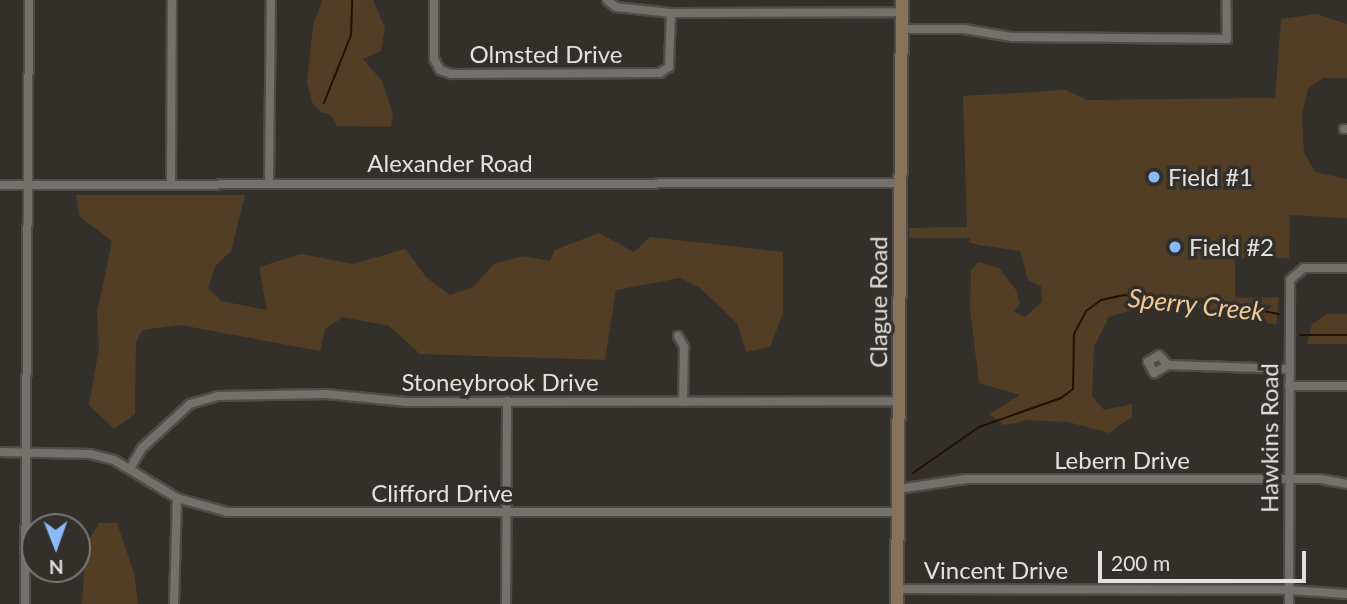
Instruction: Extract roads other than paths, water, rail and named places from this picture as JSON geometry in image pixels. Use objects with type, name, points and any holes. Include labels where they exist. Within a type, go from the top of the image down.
[{"type":"main road","name":"Clague Road","points":[[897,604],[902,6]]},
{"type":"street","points":[[25,604],[29,0]]},
{"type":"street","points":[[171,183],[172,0]]},
{"type":"street","points":[[270,182],[271,0]]},
{"type":"street","name":"Olmsted Drive","points":[[434,0],[434,59],[440,70],[451,74],[660,73],[669,67],[671,13]]},
{"type":"street","points":[[607,0],[616,7],[671,13],[902,6]]},
{"type":"street","points":[[902,29],[964,29],[1012,37],[1227,39],[1226,0]]},
{"type":"street","name":"Alexander Road","points":[[0,186],[270,182],[899,183]]},
{"type":"street","name":"Hawkins Road","points":[[1289,604],[1289,286],[1294,274],[1312,268],[1347,268]]},
{"type":"street","points":[[678,336],[684,347],[683,402]]},
{"type":"street","points":[[1168,365],[1289,369]]},
{"type":"street","points":[[1289,386],[1347,386]]},
{"type":"street","name":"Stoneybrook Drive","points":[[131,467],[142,448],[190,404],[208,397],[326,394],[407,402],[899,401]]},
{"type":"street","points":[[506,604],[507,401]]},
{"type":"street","name":"Clifford Drive","points":[[0,452],[90,454],[131,467],[177,498],[227,512],[897,512]]},
{"type":"street","name":"Lebern Drive","points":[[898,489],[966,479],[1288,478],[1347,484]]},
{"type":"street","points":[[174,604],[177,498]]},
{"type":"street","name":"Vincent Drive","points":[[897,589],[1289,590],[1347,594]]},
{"type":"waterway","points":[[324,103],[351,35],[352,0]]},
{"type":"waterway","name":"Sperry Creek","points":[[913,473],[979,427],[1061,398],[1073,389],[1074,334],[1086,311],[1101,300],[1124,295],[1214,302],[1279,314]]},
{"type":"waterway","name":"Sperry Creek","points":[[1300,335],[1347,335]]},
{"type":"place","name":"Field #1","points":[[1154,177]]},
{"type":"place","name":"Field #2","points":[[1175,247]]}]
